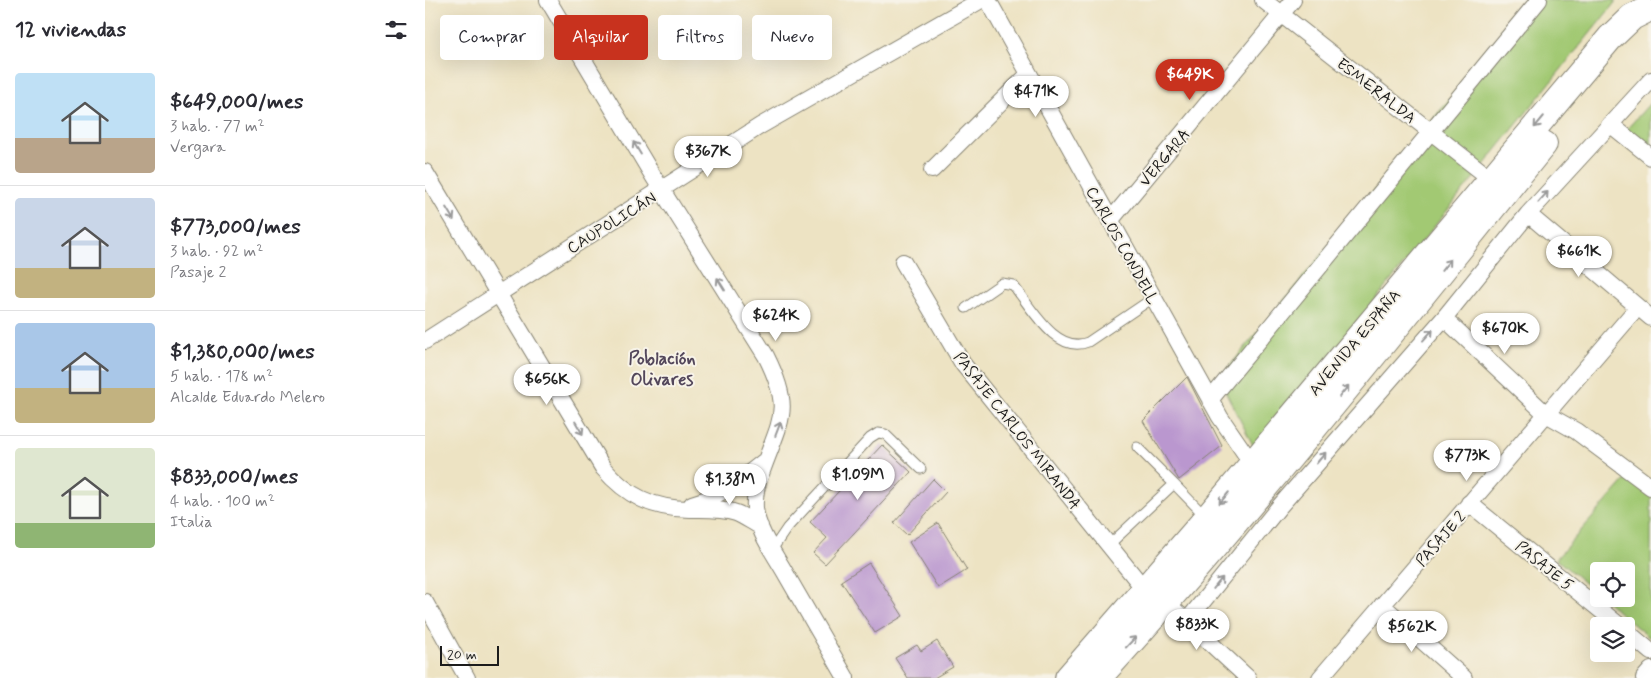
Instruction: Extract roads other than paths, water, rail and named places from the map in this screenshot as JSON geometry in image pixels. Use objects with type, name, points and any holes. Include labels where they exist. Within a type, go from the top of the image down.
[{"type":"main road","name":"AVENIDA ESPAÑA","points":[[1098,678],[1156,597],[1207,518],[1260,474],[1491,179],[1610,38],[1644,4]]},
{"type":"main road","name":"AVENIDA ESPAÑA","points":[[1068,678],[1156,597],[1618,52],[1644,4]]},
{"type":"street","points":[[548,0],[662,190],[761,348],[776,376],[783,397],[782,418],[754,495],[755,510],[760,526],[772,550],[846,678]]},
{"type":"street","name":"CAUPOLICÁN","points":[[425,341],[775,117],[981,0]]},
{"type":"street","name":"CARLOS CONDELL","points":[[989,0],[1210,400],[1260,474]]},
{"type":"street","name":"ESMERALDA","points":[[1263,0],[1491,179]]},
{"type":"street","name":"VERGARA","points":[[1110,222],[1293,0]]},
{"type":"street","points":[[1210,400],[1539,0]]},
{"type":"street","points":[[932,170],[1029,74]]},
{"type":"street","points":[[1187,621],[1279,507],[1444,318],[1528,214],[1651,80]]},
{"type":"street","points":[[1610,124],[1651,157]]},
{"type":"street","points":[[425,172],[603,468],[618,486],[646,501],[673,509],[715,510],[736,513],[760,526]]},
{"type":"street","points":[[1528,214],[1651,318]]},
{"type":"street","name":"PASAJE CARLOS MIRANDA","points":[[903,262],[963,364],[1109,545],[1156,597],[1187,621],[1248,678]]},
{"type":"street","name":"PASAJE 2","points":[[1320,678],[1638,307]]},
{"type":"street","points":[[1444,318],[1546,414],[1576,431],[1651,487]]},
{"type":"street","points":[[673,509],[713,498],[731,488],[766,460]]},
{"type":"street","name":"PASAJE 5","points":[[1469,503],[1609,617]]},
{"type":"street","points":[[425,602],[467,678]]},
{"type":"street","points":[[1382,606],[1464,678]]},
{"type":"street","points":[[1635,639],[1651,652]]},
{"type":"street","points":[[1644,678],[1651,670]]},
{"type":"lane","points":[[966,308],[1002,283],[1008,283],[1013,285],[1054,335],[1065,344],[1078,346],[1088,342],[1153,298]]},
{"type":"lane","points":[[772,550],[787,528],[869,438],[878,433],[885,434],[921,469]]},
{"type":"lane","points":[[1137,447],[1207,518]]},
{"type":"lane","points":[[1109,545],[1174,484]]},
{"type":"district","name":"Población Olivares","points":[[662,368]]}]
